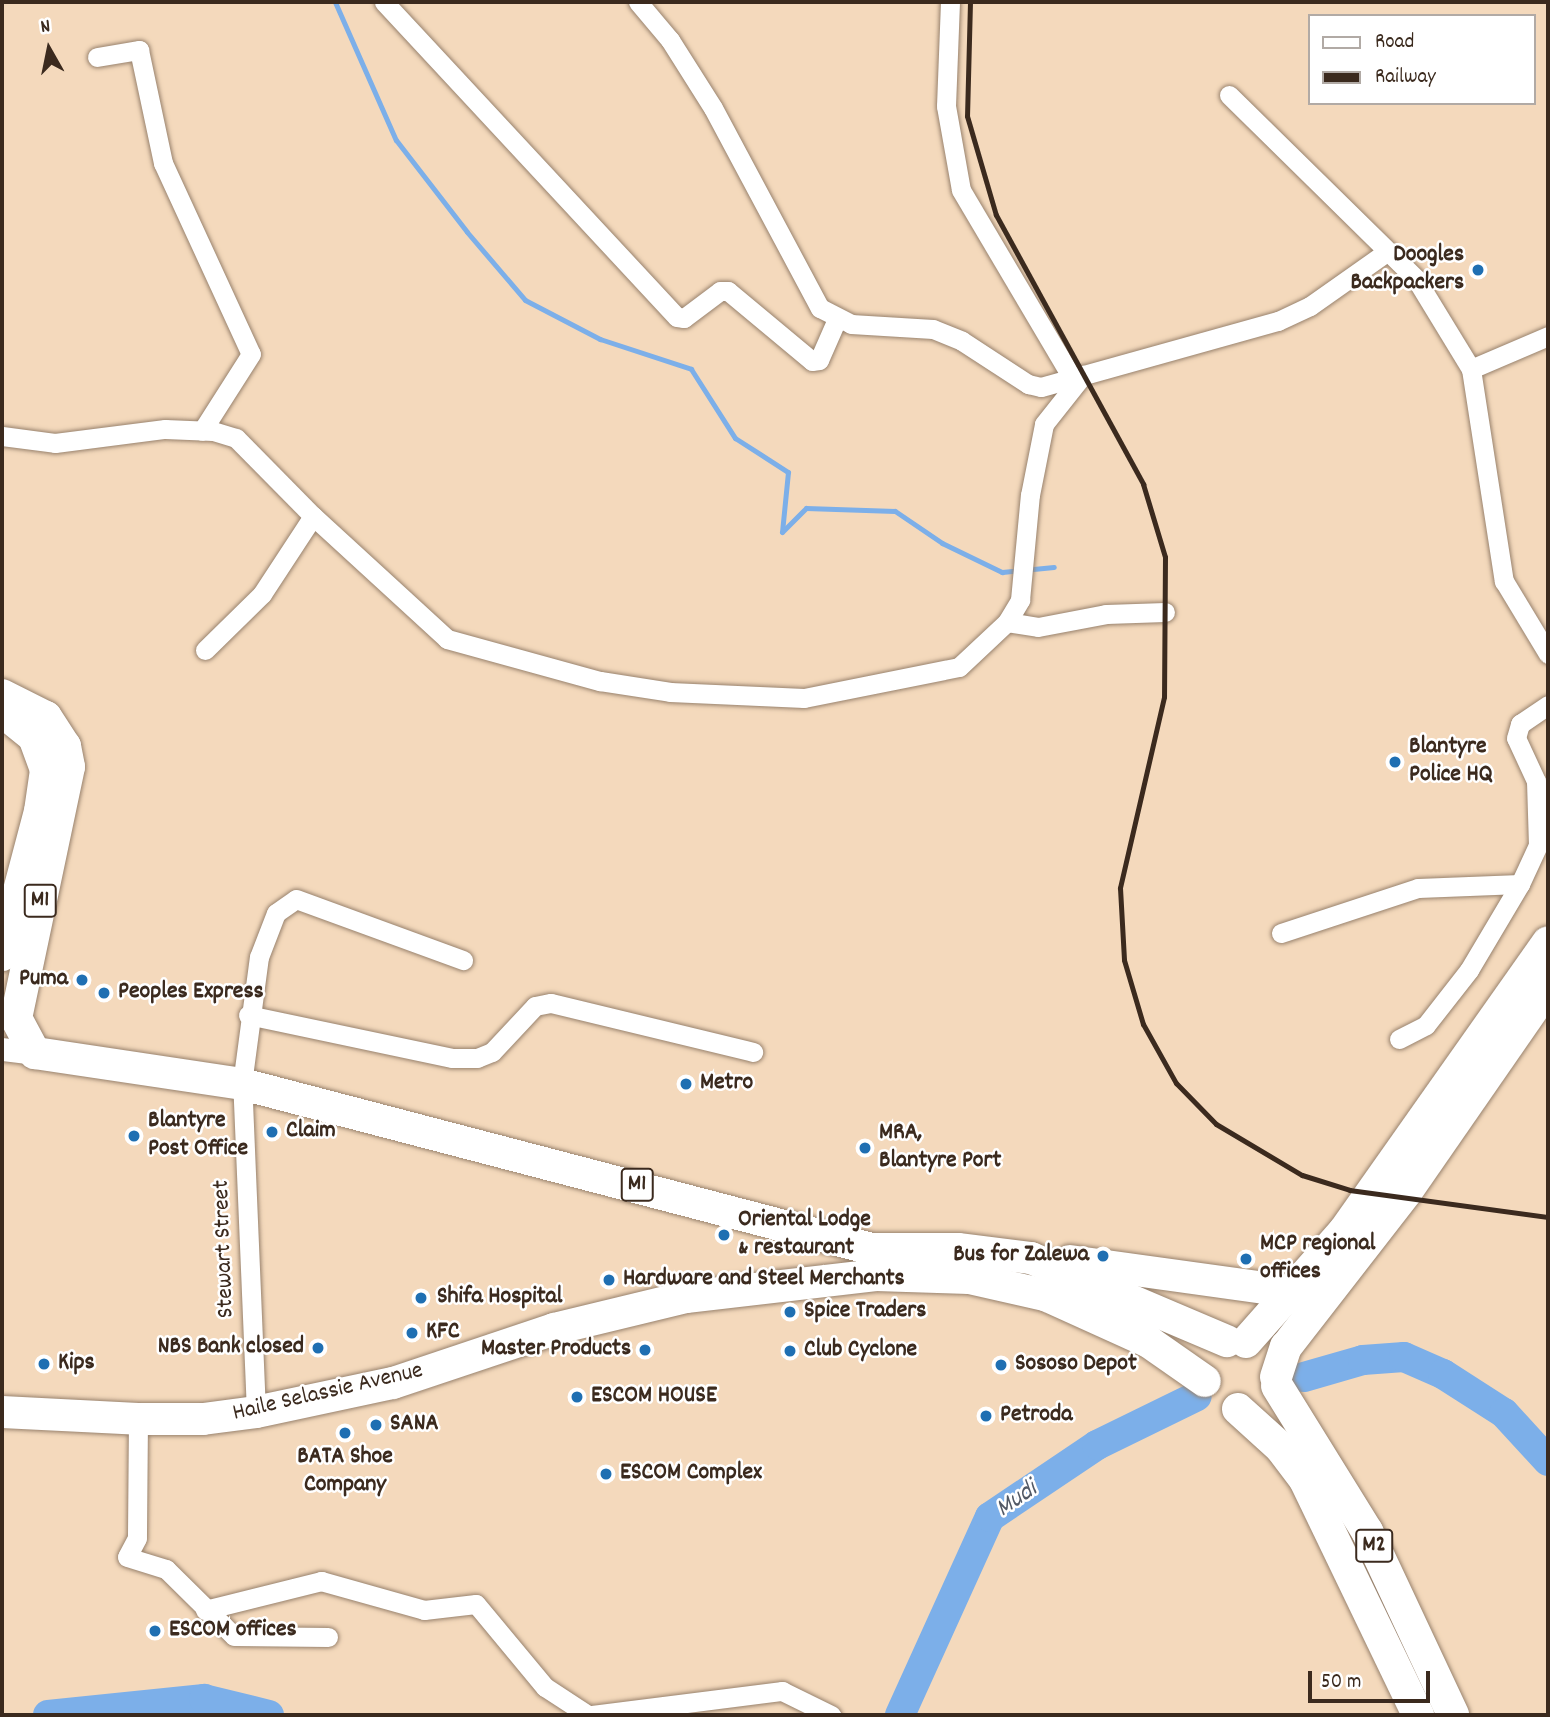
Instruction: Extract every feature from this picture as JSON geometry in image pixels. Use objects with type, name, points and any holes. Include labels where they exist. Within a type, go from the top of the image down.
[{"type":"highway","name":"M1","points":[[2,695],[46,717],[65,746],[69,768],[16,1018],[36,1053],[242,1084],[872,1249],[958,1249],[1031,1258],[1236,1341]]},
{"type":"highway","name":"M1","points":[[2,711],[34,737],[46,769],[40,811],[2,955]]},
{"type":"highway","points":[[1548,942],[1345,1230],[1293,1292],[1236,1341],[1207,1355],[1205,1381],[1238,1409],[1264,1405],[1277,1382],[1286,1347],[1407,1191],[1548,987]]},
{"type":"highway","points":[[1031,1258],[1293,1292]]},
{"type":"highway","name":"Haile Selassie Avenue","points":[[2,1412],[138,1419],[203,1419],[256,1412],[393,1383],[554,1329],[686,1297],[877,1275],[969,1278],[1045,1295],[1094,1314],[1181,1361],[1205,1381]]},
{"type":"highway","points":[[1236,1341],[1268,1360],[1277,1382]]},
{"type":"highway","name":"M2","points":[[1277,1382],[1367,1531],[1453,1715]]},
{"type":"highway","name":"M2","points":[[1238,1409],[1281,1447],[1305,1480],[1418,1715]]},
{"type":"street","points":[[384,2],[677,317],[684,318],[720,291],[728,291],[812,361],[819,360],[837,319]]},
{"type":"street","points":[[638,2],[670,40],[713,108],[804,284],[820,308],[850,324],[933,329],[962,341],[1028,384],[1041,387],[1278,321],[1310,306],[1385,253]]},
{"type":"street","points":[[950,2],[946,106],[961,190],[1078,376]]},
{"type":"street","points":[[97,57],[139,50],[163,163],[251,354],[202,431]]},
{"type":"street","points":[[1229,95],[1385,253],[1416,279],[1471,369],[1504,581],[1548,654]]},
{"type":"street","points":[[1471,369],[1548,336]]},
{"type":"street","points":[[2,436],[55,443],[165,429],[202,431],[236,438],[313,516],[447,639],[635,687],[804,698],[959,667],[1007,622],[1020,600],[1030,495],[1044,424],[1078,376]]},
{"type":"street","points":[[205,650],[262,594],[313,516]]},
{"type":"street","points":[[1007,622],[1038,627],[1106,614],[1165,612]]},
{"type":"street","points":[[1399,1039],[1426,1025],[1469,970],[1520,884],[1538,845],[1536,780],[1516,738],[1520,724],[1548,705]]},
{"type":"street","points":[[1281,933],[1418,888],[1520,884]]},
{"type":"street","name":"Stewart Street","points":[[256,1412],[242,1084],[248,1015],[259,957],[276,913],[296,899],[463,960]]},
{"type":"street","points":[[248,1015],[464,1058],[492,1052],[535,1006],[551,1003],[753,1052]]},
{"type":"street","points":[[2,1049],[36,1053]]},
{"type":"street","points":[[138,1419],[141,1485],[138,1538],[127,1557],[166,1569],[234,1636],[328,1637]]},
{"type":"street","points":[[205,1610],[321,1581],[424,1610],[476,1604],[545,1687],[590,1715],[718,1707],[782,1691],[831,1715]]},
{"type":"waterway","points":[[335,2],[396,140],[467,232],[525,300],[600,339],[691,369],[735,438],[788,472],[782,532],[806,508],[895,511],[942,543],[1002,572],[1054,567]]},
{"type":"waterway","name":"Mudi","points":[[1304,1377],[1363,1360],[1404,1357],[1443,1374],[1504,1413],[1548,1461]]},
{"type":"waterway","name":"Mudi","points":[[900,1715],[990,1517],[1097,1445],[1197,1396]]},
{"type":"waterway","name":"Mudi","points":[[48,1715],[204,1699],[269,1715]]},
{"type":"railway","points":[[970,2],[967,116],[996,215],[1143,484],[1165,557],[1164,697],[1120,888],[1124,960],[1143,1024],[1176,1083],[1216,1124],[1302,1175],[1350,1190],[1548,1217]]},
{"type":"place","name":"Doogles Backpackers","points":[[1478,270]]},
{"type":"place","name":"Blantyre Police HQ","points":[[1395,762]]},
{"type":"place","name":"Puma","points":[[82,980]]},
{"type":"place","name":"Peoples Express","points":[[104,993]]},
{"type":"place","name":"Metro","points":[[686,1084]]},
{"type":"place","name":"Claim","points":[[272,1132]]},
{"type":"place","name":"Blantyre Post Office","points":[[134,1136]]},
{"type":"place","name":"MRA, Blantyre Port","points":[[865,1148]]},
{"type":"place","name":"Oriental Lodge & restaurant","points":[[724,1235]]},
{"type":"place","name":"Bus for Zalewa","points":[[1103,1256]]},
{"type":"place","name":"MCP regional offices","points":[[1246,1259]]},
{"type":"place","name":"Hardware and Steel Merchants","points":[[609,1280]]},
{"type":"place","name":"Shifa Hospital","points":[[421,1298]]},
{"type":"place","name":"Spice Traders","points":[[790,1312]]},
{"type":"place","name":"KFC","points":[[412,1333]]},
{"type":"place","name":"NBS Bank closed","points":[[318,1348]]},
{"type":"place","name":"Master Products","points":[[645,1350]]},
{"type":"place","name":"Club Cyclone","points":[[790,1351]]},
{"type":"place","name":"Kips","points":[[44,1364]]},
{"type":"place","name":"Sososo Depot","points":[[1001,1365]]},
{"type":"place","name":"ESCOM HOUSE","points":[[577,1397]]},
{"type":"place","name":"Petroda","points":[[986,1416]]},
{"type":"place","name":"SANA","points":[[376,1425]]},
{"type":"place","name":"BATA Shoe Company","points":[[345,1433]]},
{"type":"place","name":"ESCOM Complex","points":[[606,1474]]},
{"type":"place","name":"ESCOM offices","points":[[155,1631]]}]
